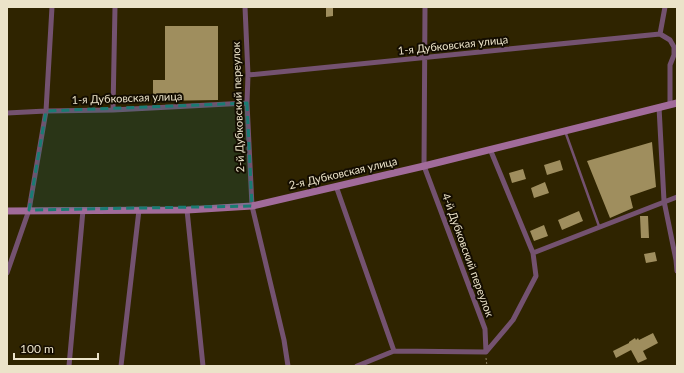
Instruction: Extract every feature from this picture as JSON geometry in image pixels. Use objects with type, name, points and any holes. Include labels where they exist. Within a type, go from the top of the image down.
[{"type":"main road","name":"2-я Дубковская улица","points":[[7,211],[187,210],[252,206],[424,166],[673,103]]},
{"type":"street","points":[[7,273],[29,210],[46,111],[52,7]]},
{"type":"street","points":[[113,110],[115,7]]},
{"type":"street","name":"2-й Дубковский переулок","points":[[245,7],[248,75],[247,103],[252,206],[284,340],[288,366]]},
{"type":"street","points":[[424,166],[425,7]]},
{"type":"street","points":[[665,7],[660,34],[670,40],[674,47],[674,55],[670,65],[673,103]]},
{"type":"street","name":"1-я Дубковская улица","points":[[248,75],[660,34]]},
{"type":"street","name":"1-я Дубковская улица","points":[[7,113],[113,110],[247,103]]},
{"type":"street","points":[[659,107],[664,201],[677,271]]},
{"type":"street","points":[[357,366],[394,351],[486,352],[513,320],[536,276],[533,253],[490,149]]},
{"type":"street","name":"4-й Дубковский переулок","points":[[424,166],[485,329],[486,352]]},
{"type":"street","points":[[336,186],[394,351]]},
{"type":"street","points":[[533,253],[677,197]]},
{"type":"street","points":[[69,366],[83,210]]},
{"type":"street","points":[[121,366],[139,210]]},
{"type":"street","points":[[187,210],[203,366]]},
{"type":"lane","points":[[565,131],[599,227]]},
{"type":"path","points":[[486,352],[487,366]]},
{"type":"highlighted area","points":[[247,103],[252,206],[29,210],[46,111]]},
{"type":"building","points":[[326,8],[333,8],[333,16],[326,17]]},
{"type":"building","points":[[165,26],[218,26],[218,100],[153,101],[153,80],[165,80]]},
{"type":"building","points":[[652,142],[656,187],[630,196],[633,208],[610,218],[587,161]]},
{"type":"building","points":[[560,160],[563,170],[547,175],[544,165]]},
{"type":"building","points":[[523,169],[526,179],[512,183],[509,173]]},
{"type":"building","points":[[545,182],[549,193],[534,198],[531,188]]},
{"type":"building","points":[[579,211],[583,221],[562,230],[558,220]]},
{"type":"building","points":[[640,216],[648,216],[649,238],[641,238]]},
{"type":"building","points":[[544,225],[548,236],[534,241],[530,231]]},
{"type":"building","points":[[655,252],[657,261],[646,263],[644,254]]},
{"type":"building","points":[[653,333],[658,343],[643,351],[647,359],[638,363],[631,350],[616,358],[613,351],[629,343],[635,338],[636,340],[638,338],[639,340]]}]
